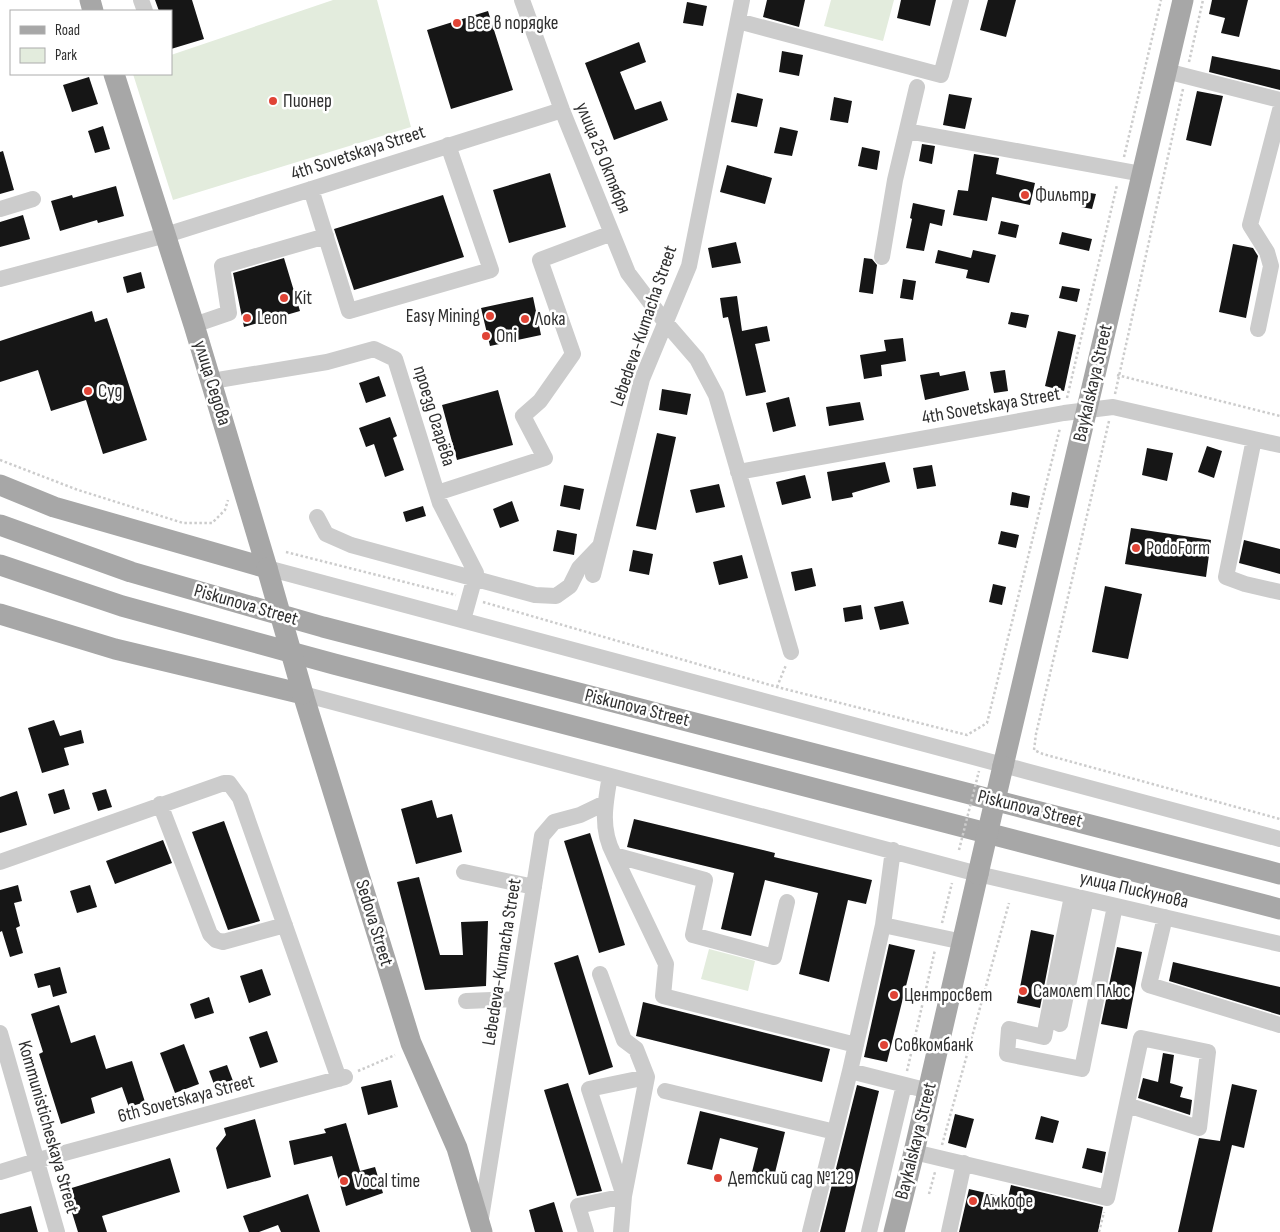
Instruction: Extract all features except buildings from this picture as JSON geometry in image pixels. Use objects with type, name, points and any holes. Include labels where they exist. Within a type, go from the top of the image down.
[{"type":"main road","name":"Baykalskaya Street","points":[[894,1232],[929,1091],[1142,174],[1176,73],[1184,0]]},
{"type":"main road","name":"улица Седова","points":[[114,75],[212,381],[268,568],[303,694]]},
{"type":"main road","name":"Piskunova Street","points":[[0,486],[54,507],[268,568]]},
{"type":"main road","name":"Piskunova Street","points":[[0,525],[131,572],[323,627],[1280,874]]},
{"type":"main road","name":"Piskunova Street","points":[[0,565],[122,606],[334,664],[1280,909]]},
{"type":"main road","points":[[0,614],[115,649],[303,694]]},
{"type":"main road","name":"Sedova Street","points":[[303,694],[411,1043],[457,1148]]},
{"type":"main road","points":[[457,1148],[481,1228]]},
{"type":"street","name":"улица 25 Октября","points":[[522,0],[562,110],[628,273],[665,322],[697,359],[716,395],[791,652]]},
{"type":"street","name":"Lebedeva-Kumacha Street","points":[[593,575],[642,379],[689,266],[742,0]]},
{"type":"street","points":[[738,21],[941,76],[961,0]]},
{"type":"street","points":[[1176,73],[1280,100]]},
{"type":"street","points":[[882,257],[895,180],[917,87]]},
{"type":"street","name":"4th Sovetskaya Street","points":[[166,235],[562,110]]},
{"type":"street","points":[[1258,329],[1276,269],[1250,225],[1280,110]]},
{"type":"street","points":[[907,131],[1142,174]]},
{"type":"street","points":[[311,189],[350,311],[491,270],[448,146]]},
{"type":"street","points":[[0,209],[34,199]]},
{"type":"street","points":[[437,493],[545,458],[523,416],[540,401],[573,354],[540,260],[612,234]]},
{"type":"street","points":[[0,279],[166,235]]},
{"type":"street","points":[[194,325],[229,312],[222,266],[326,236]]},
{"type":"street","name":"проезд Огарёва","points":[[212,381],[327,362],[374,349],[395,358],[437,493],[475,576]]},
{"type":"street","name":"4th Sovetskaya Street","points":[[738,472],[1064,413],[1113,407],[1280,445]]},
{"type":"street","points":[[1254,439],[1226,577],[1245,584],[1280,592]]},
{"type":"street","points":[[317,517],[326,534],[351,544],[475,576],[535,595],[556,596],[570,586],[579,568],[602,544]]},
{"type":"street","name":"Piskunova Street","points":[[268,568],[1003,766]]},
{"type":"street","points":[[463,620],[475,576]]},
{"type":"street","points":[[303,694],[978,874]]},
{"type":"street","points":[[1003,766],[1280,839]]},
{"type":"street","points":[[610,776],[605,803],[606,839],[666,964],[663,996],[856,1045]]},
{"type":"street","points":[[0,862],[160,804],[224,783],[232,785],[240,798],[342,1078]]},
{"type":"street","name":"Lebedeva-Kumacha Street","points":[[481,1228],[542,836],[554,822],[580,815],[605,803]]},
{"type":"street","points":[[160,804],[210,934],[216,940],[223,942],[285,925]]},
{"type":"street","points":[[810,1232],[856,1045],[882,925],[893,850]]},
{"type":"street","points":[[614,855],[706,880],[693,936],[774,957],[787,902]]},
{"type":"street","points":[[464,872],[534,887]]},
{"type":"street","name":"улица Пискунова","points":[[978,874],[1280,944]]},
{"type":"street","points":[[1079,898],[1044,1037],[1009,1029],[1007,1054],[1082,1069],[1115,906]]},
{"type":"street","points":[[1164,918],[1149,986],[1280,1025]]},
{"type":"street","points":[[882,925],[963,942]]},
{"type":"street","points":[[600,974],[624,1040],[636,1049],[647,1077],[624,1196],[621,1232]]},
{"type":"street","points":[[466,1001],[516,999]]},
{"type":"street","name":"Kommunisticheskaya Street","points":[[0,1033],[57,1232]]},
{"type":"street","points":[[914,1152],[964,1162],[1107,1198],[1141,1038],[1208,1052],[1199,1128],[1127,1105]]},
{"type":"street","points":[[850,1071],[929,1091]]},
{"type":"street","points":[[624,1196],[588,1089],[647,1077]]},
{"type":"street","name":"6th Sovetskaya Street","points":[[0,1172],[36,1160],[342,1078]]},
{"type":"street","points":[[869,1232],[904,1085]]},
{"type":"street","points":[[665,1091],[835,1132]]},
{"type":"street","points":[[457,1148],[471,1161],[481,1160],[492,1149]]},
{"type":"street","points":[[949,1232],[964,1162]]},
{"type":"street","points":[[586,1232],[578,1206],[624,1196]]},
{"type":"path","points":[[286,552],[470,598],[777,687],[967,735],[987,723],[1064,413],[1161,0]]},
{"type":"path","points":[[1203,0],[1176,73],[1117,375],[1113,407],[1036,734],[1034,750],[1280,819]]},
{"type":"path","points":[[1117,375],[1280,416]]},
{"type":"path","points":[[0,460],[78,490],[183,523],[212,523],[224,510],[229,498]]},
{"type":"path","points":[[777,687],[791,652]]},
{"type":"path","points":[[959,850],[979,771]]},
{"type":"path","points":[[904,1085],[952,883]]},
{"type":"path","points":[[929,1194],[1009,903]]},
{"type":"path","points":[[342,1078],[395,1055]]},
{"type":"path","points":[[1099,1232],[1107,1198]]},
{"type":"green space","name":"Пионер","points":[[333,0],[377,0],[411,127],[173,200],[133,75],[172,75],[172,55]]},
{"type":"green space","points":[[831,0],[894,0],[883,41],[824,26]]},
{"type":"green space","points":[[709,949],[755,961],[748,991],[701,979]]},
{"type":"place","name":"Все в порядке","points":[[457,23]]},
{"type":"place","name":"Пионер","points":[[273,101]]},
{"type":"place","name":"Фильтр","points":[[1025,195]]},
{"type":"place","name":"Kit","points":[[284,298]]},
{"type":"place","name":"Easy Mining","points":[[490,316]]},
{"type":"place","name":"Leon","points":[[247,318]]},
{"type":"place","name":"Лока","points":[[525,319]]},
{"type":"place","name":"Oni","points":[[486,336]]},
{"type":"place","name":"Суд","points":[[88,391]]},
{"type":"place","name":"PodoForm","points":[[1136,548]]},
{"type":"place","name":"Самолет Плюс","points":[[1023,991]]},
{"type":"place","name":"Центросвет","points":[[894,995]]},
{"type":"place","name":"Совкомбанк","points":[[884,1045]]},
{"type":"place","name":"Детский сад №129","points":[[718,1178]]},
{"type":"place","name":"Vocal time","points":[[344,1181]]},
{"type":"place","name":"Амкофе","points":[[973,1201]]}]
